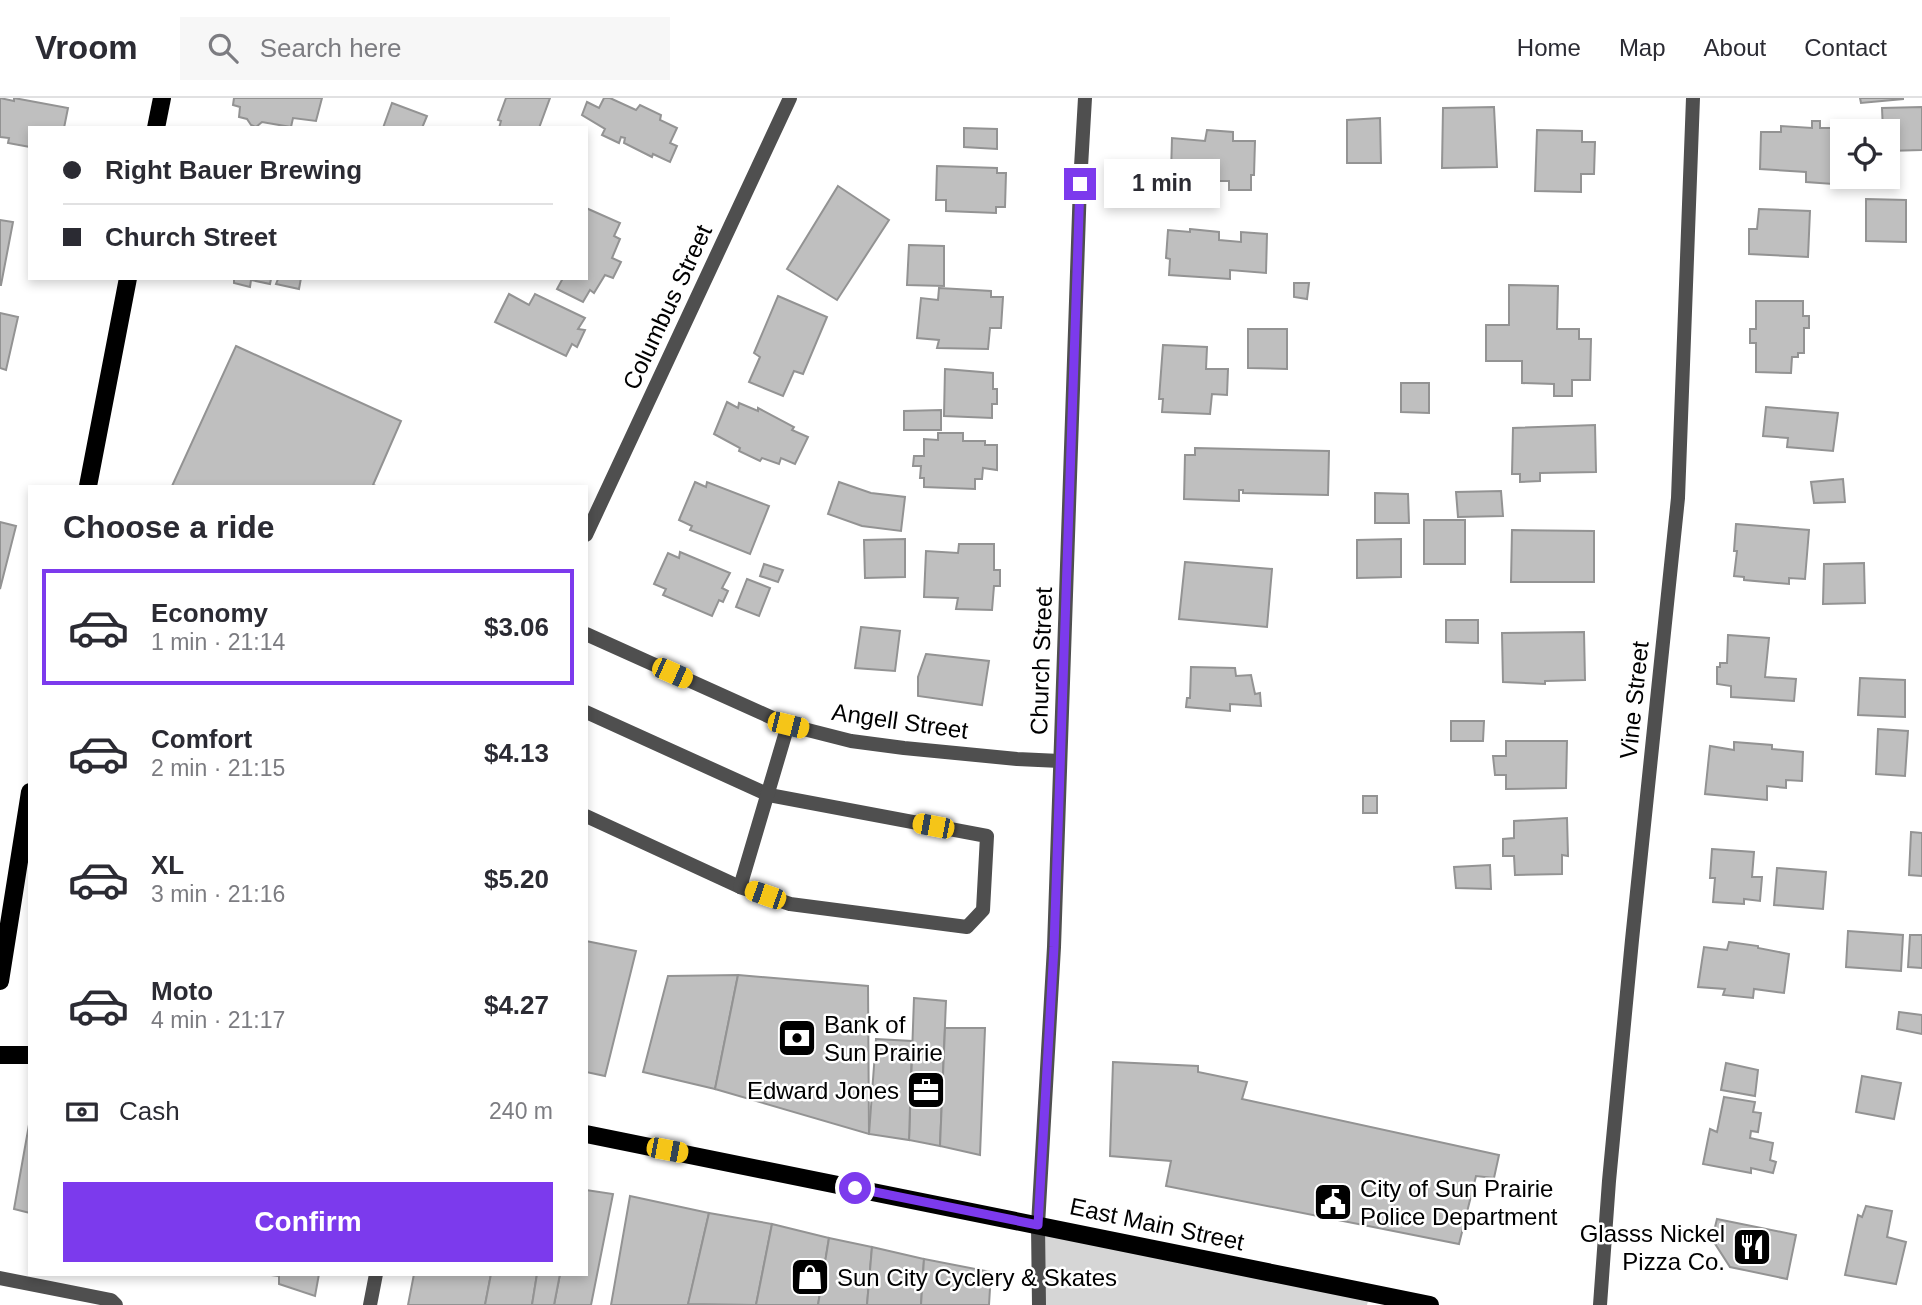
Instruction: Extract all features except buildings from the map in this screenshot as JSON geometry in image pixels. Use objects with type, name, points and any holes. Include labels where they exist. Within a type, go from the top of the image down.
[{"type":"main road","points":[[156,126],[162,98]]},
{"type":"main road","points":[[88,485],[128,280]]},
{"type":"main road","points":[[0,981],[28,805]]},
{"type":"main road","points":[[0,1055],[28,1055]]},
{"type":"main road","name":"East Main Street","points":[[588,1134],[1038,1225],[1369,1299],[1430,1305]]},
{"type":"street","name":"Columbus Street","points":[[588,531],[790,98]]},
{"type":"street","name":"Church Street","points":[[1039,1305],[1038,1225],[1054,947],[1085,98]]},
{"type":"street","name":"Vine Street","points":[[1600,1305],[1630,952],[1678,498],[1693,98]]},
{"type":"street","name":"Angell Street","points":[[588,635],[788,725],[851,741],[1017,759],[1060,761]]},
{"type":"street","points":[[588,713],[769,795],[987,836],[983,910],[967,927],[790,904],[740,887],[588,817]]},
{"type":"street","points":[[740,887],[788,725]]},
{"type":"street","points":[[370,1305],[376,1276]]},
{"type":"street","points":[[0,1278],[111,1300],[116,1305]]},
{"type":"shaded area","points":[[1038,1225],[1370,1293],[1367,1305],[1039,1305]]},
{"type":"place","name":"Bank of Sun Prairie","points":[[797,1038]]},
{"type":"place","name":"Edward Jones","points":[[926,1090]]},
{"type":"place","name":"City of Sun Prairie Police Department","points":[[1333,1202]]},
{"type":"place","name":"Glasss Nickel Pizza Co.","points":[[1752,1247]]},
{"type":"place","name":"Sun City Cyclery & Skates","points":[[810,1277]]},
{"type":"route","points":[[855,1188],[1038,1225],[1054,947],[1080,184]]}]
